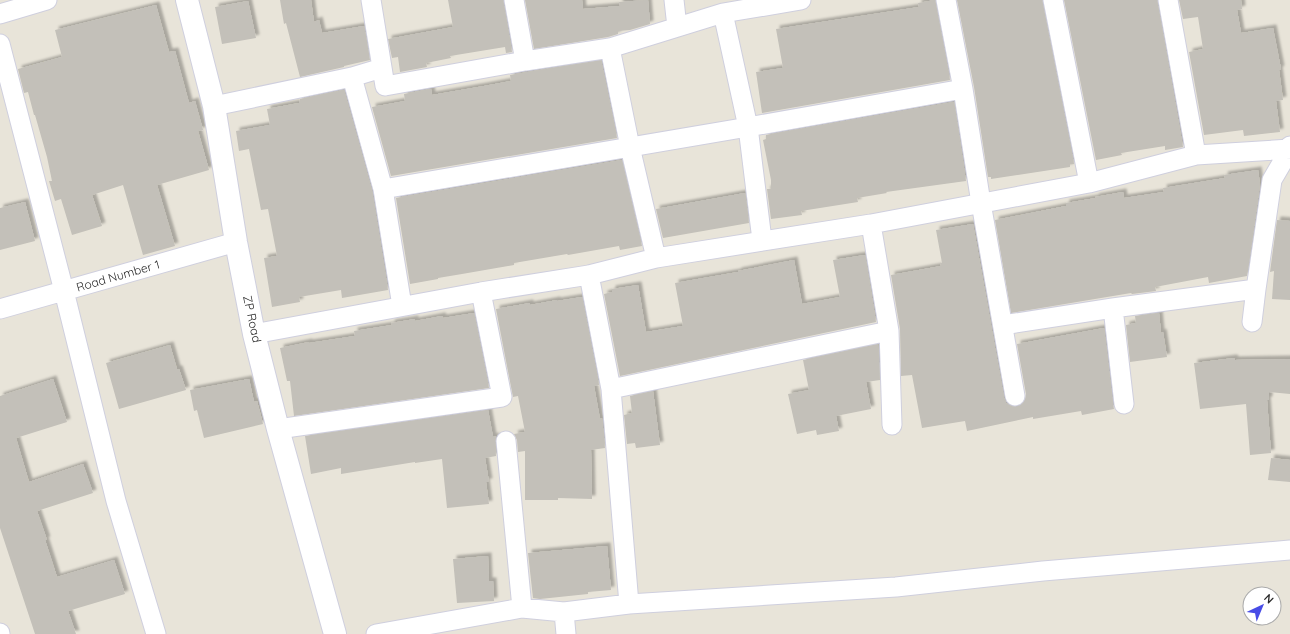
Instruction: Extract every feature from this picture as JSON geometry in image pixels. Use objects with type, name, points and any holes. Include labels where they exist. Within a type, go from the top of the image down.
[{"type":"street","points":[[0,14],[47,0]]},
{"type":"street","name":"ZP Road","points":[[187,0],[214,106],[236,242],[254,334],[278,429],[335,634]]},
{"type":"street","points":[[370,0],[385,86],[525,61],[610,48],[723,13],[801,0]]},
{"type":"street","points":[[514,0],[525,61]]},
{"type":"street","points":[[674,0],[677,27]]},
{"type":"street","points":[[946,0],[963,89],[981,203],[1015,396]]},
{"type":"street","points":[[1053,0],[1089,183]]},
{"type":"street","points":[[1168,0],[1196,155]]},
{"type":"street","points":[[723,13],[748,127],[762,240]]},
{"type":"street","points":[[0,44],[64,291],[116,501],[156,634]]},
{"type":"street","points":[[610,48],[630,147],[656,258]]},
{"type":"street","points":[[214,106],[352,77],[382,68]]},
{"type":"street","points":[[352,77],[383,189],[402,306]]},
{"type":"street","points":[[383,189],[963,89]]},
{"type":"street","points":[[254,334],[481,292],[589,275],[656,258],[762,240],[871,224],[1089,183],[1196,155],[1290,148]]},
{"type":"street","points":[[1252,322],[1272,180],[1290,148]]},
{"type":"street","points":[[871,224],[889,331],[892,425]]},
{"type":"street","name":"Road Number 1","points":[[0,309],[236,242]]},
{"type":"street","points":[[589,275],[611,389],[629,604]]},
{"type":"street","points":[[1003,325],[1113,308],[1256,289]]},
{"type":"street","points":[[278,429],[502,397],[481,292]]},
{"type":"street","points":[[1113,308],[1124,404]]},
{"type":"street","points":[[611,389],[889,331]]},
{"type":"street","points":[[506,441],[522,608]]},
{"type":"street","points":[[376,634],[522,608],[564,612],[629,604],[896,587],[1043,571],[1290,550]]},
{"type":"street","points":[[564,612],[566,634]]},
{"type":"building","points":[[280,0],[311,0],[314,22],[319,20],[322,33],[364,26],[370,60],[300,77],[286,23],[284,24]]},
{"type":"building","points":[[448,0],[503,0],[512,52],[506,53],[505,47],[450,56],[451,58],[426,63],[427,67],[400,72],[398,57],[392,58],[388,39],[453,27]]},
{"type":"building","points":[[525,0],[582,0],[583,9],[620,6],[619,2],[648,0],[650,24],[630,30],[618,31],[618,34],[608,37],[534,49]]},
{"type":"building","points":[[935,0],[950,80],[762,113],[756,72],[783,68],[776,29],[919,7],[918,3]]},
{"type":"building","points":[[957,0],[1042,0],[1074,164],[1070,164],[1070,167],[991,179],[991,177],[988,177],[974,87]]},
{"type":"building","points":[[1064,0],[1157,0],[1183,147],[1165,150],[1165,146],[1121,153],[1122,155],[1096,160]]},
{"type":"building","points":[[1179,0],[1241,0],[1242,9],[1237,10],[1241,33],[1273,28],[1281,69],[1279,70],[1283,100],[1276,101],[1280,132],[1244,136],[1243,130],[1204,135],[1189,52],[1203,49],[1198,17],[1183,19]]},
{"type":"building","points":[[248,1],[256,38],[222,44],[215,7]]},
{"type":"building","points":[[156,5],[169,52],[175,51],[189,103],[195,101],[203,130],[198,131],[209,170],[157,185],[175,246],[143,255],[123,185],[92,195],[102,226],[72,235],[61,199],[55,201],[49,181],[52,181],[47,157],[28,92],[24,93],[18,69],[62,57],[55,30]]},
{"type":"building","points":[[601,60],[617,138],[391,176],[372,107],[405,101],[404,94],[431,89],[432,95],[511,81],[510,75]]},
{"type":"building","points":[[344,90],[372,191],[388,290],[342,298],[341,290],[299,297],[300,302],[272,307],[264,258],[277,256],[268,209],[261,210],[249,149],[239,151],[236,131],[270,125],[267,109],[299,103],[300,99]]},
{"type":"building","points":[[954,102],[966,181],[886,192],[887,193],[857,198],[858,202],[801,211],[802,215],[771,219],[767,189],[771,189],[771,180],[763,140],[766,139],[766,135]]},
{"type":"building","points":[[622,160],[642,246],[620,250],[619,246],[567,254],[410,284],[396,198]]},
{"type":"building","points":[[1258,170],[1260,184],[1247,276],[1209,283],[1208,277],[1155,287],[1156,291],[1131,293],[1011,313],[995,220],[1066,206],[1066,203],[1123,192],[1124,198],[1164,192],[1163,188],[1225,178],[1224,175]]},
{"type":"building","points":[[745,193],[749,223],[663,238],[656,209]]},
{"type":"building","points":[[25,202],[35,241],[0,250],[0,208]]},
{"type":"building","points":[[1277,220],[1290,221],[1290,300],[1272,299],[1274,271],[1270,272]]},
{"type":"building","points":[[973,224],[1006,403],[1017,407],[1022,404],[1026,394],[1017,344],[1104,328],[1114,409],[1082,415],[1081,411],[1033,419],[1033,417],[967,431],[965,421],[922,428],[912,375],[901,376],[900,329],[891,275],[941,266],[940,263],[942,263],[936,230]]},
{"type":"building","points":[[865,255],[876,322],[620,376],[604,294],[612,292],[612,289],[638,285],[646,332],[683,326],[675,283],[794,260],[802,304],[840,297],[833,260]]},
{"type":"building","points":[[582,297],[599,385],[594,386],[600,419],[602,418],[605,448],[591,450],[592,499],[558,498],[558,500],[525,500],[525,451],[518,452],[517,440],[514,434],[525,432],[518,396],[513,397],[496,309],[530,303],[530,305]]},
{"type":"building","points":[[474,313],[489,388],[294,416],[290,381],[287,381],[280,348],[309,342],[355,336],[354,331],[392,325],[391,323],[415,319],[415,321],[442,316],[443,318]]},
{"type":"building","points":[[1159,313],[1161,333],[1163,332],[1167,357],[1130,362],[1126,325],[1136,323],[1135,316]]},
{"type":"building","points":[[878,344],[880,380],[866,382],[871,409],[836,416],[839,431],[817,435],[816,430],[797,434],[788,394],[809,390],[803,360]]},
{"type":"building","points":[[170,345],[177,369],[179,369],[186,390],[119,409],[106,363]]},
{"type":"building","points":[[1234,358],[1235,360],[1290,359],[1290,394],[1269,392],[1269,400],[1267,400],[1271,453],[1250,455],[1246,404],[1200,409],[1194,363]]},
{"type":"building","points":[[53,379],[67,422],[16,438],[29,482],[83,464],[93,493],[37,511],[57,577],[114,560],[125,594],[68,611],[76,634],[35,634],[0,528],[0,396]]},
{"type":"building","points":[[249,379],[254,402],[257,401],[263,424],[204,438],[197,410],[194,411],[190,390]]},
{"type":"building","points":[[653,391],[660,445],[636,448],[635,443],[627,444],[624,415],[632,413],[630,396]]},
{"type":"building","points":[[488,410],[493,437],[496,436],[496,456],[485,458],[489,482],[486,482],[489,504],[447,508],[442,459],[341,474],[341,468],[311,474],[305,436]]},
{"type":"building","points":[[1271,458],[1290,460],[1290,482],[1268,480]]},
{"type":"building","points":[[607,546],[611,590],[540,599],[533,598],[528,553]]},
{"type":"building","points":[[488,556],[489,581],[493,581],[494,601],[457,603],[453,559]]}]
